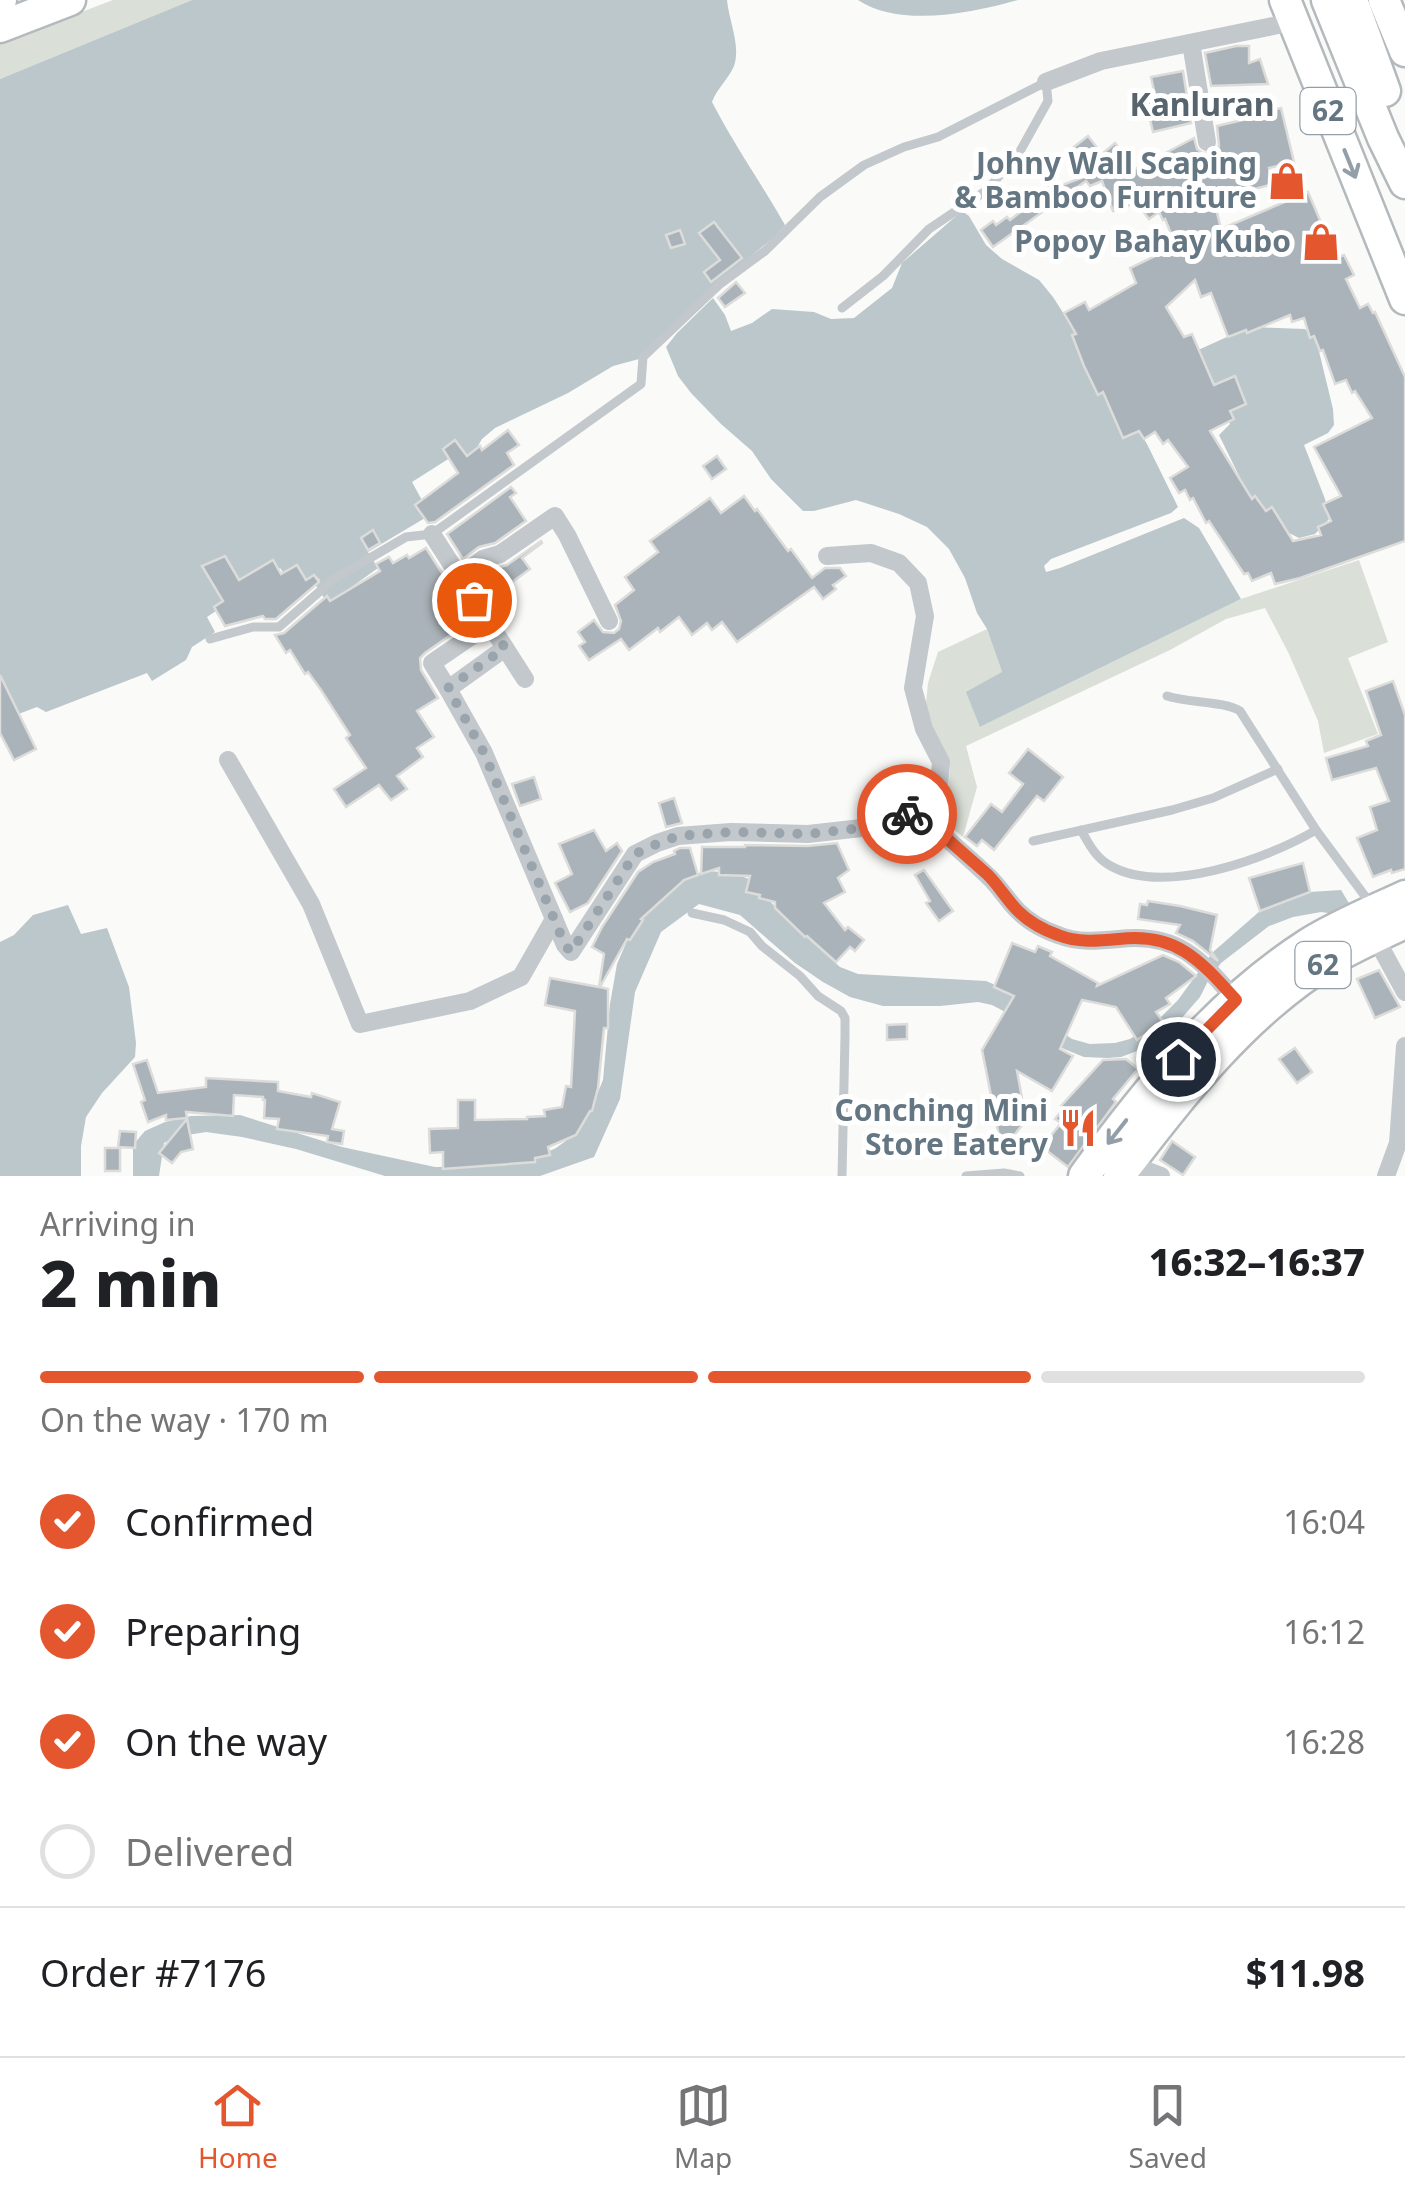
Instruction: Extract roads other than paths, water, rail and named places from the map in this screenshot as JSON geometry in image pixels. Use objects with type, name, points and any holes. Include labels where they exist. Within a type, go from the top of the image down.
[{"type":"highway","points":[[0,27],[70,0]]},
{"type":"highway","points":[[1327,0],[1405,184]]},
{"type":"highway","name":"62","points":[[1364,4],[1405,52]]},
{"type":"highway","name":"62","points":[[1364,4],[1405,148]]},
{"type":"highway","name":"62","points":[[1286,8],[1405,300]]},
{"type":"highway","points":[[1369,213],[1405,262]]},
{"type":"highway","name":"62","points":[[1124,1170],[1193,1084],[1258,1015],[1405,896]]},
{"type":"highway","name":"62","points":[[1084,1176],[1178,1059],[1226,989],[1312,941],[1375,924],[1405,923]]},
{"type":"street","points":[[1046,82],[1102,61],[1191,43],[1286,8]]},
{"type":"street","points":[[1191,43],[1208,142]]},
{"type":"street","points":[[459,577],[554,516],[609,621]]},
{"type":"street","points":[[432,534],[525,679]]},
{"type":"street","points":[[827,556],[872,553],[900,563],[918,584],[925,616],[913,688],[924,729],[941,762],[939,788],[925,818]]},
{"type":"street","points":[[490,624],[432,663],[484,753],[571,952],[635,854],[678,836],[731,832],[808,834],[871,827],[914,814],[925,818],[989,876],[1018,912],[1041,928],[1080,941],[1158,938],[1183,948],[1226,989]]},
{"type":"street","points":[[448,688],[505,648]]},
{"type":"street","points":[[228,760],[311,904],[360,1024],[470,1001],[522,977],[554,919]]},
{"type":"street","points":[[1375,924],[1405,992]]},
{"type":"street","points":[[1386,1176],[1398,1143],[1405,1046]]},
{"type":"street","points":[[1124,1170],[1161,1176]]},
{"type":"lane","points":[[210,639],[253,627],[279,627],[334,580],[406,537],[432,534],[641,384],[644,357],[720,284],[766,251],[820,197],[864,165],[938,137],[1046,82],[1048,102],[1019,152],[986,190],[929,229],[883,276],[842,308]]},
{"type":"lane","points":[[1167,696],[1184,702],[1233,706],[1240,711],[1375,924]]},
{"type":"lane","points":[[1033,841],[1213,798],[1278,769]]},
{"type":"lane","points":[[1081,830],[1095,854],[1110,866],[1150,878],[1221,869],[1294,843],[1316,830]]},
{"type":"lane","points":[[692,913],[724,920],[750,932],[818,996],[841,1011],[846,1036],[842,1176]]},
{"type":"lane","points":[[966,1176],[1020,1176]]},
{"type":"place","name":"Johny Wall Scaping & Bamboo Furniture","points":[[1287,181]]},
{"type":"place","name":"Popoy Bahay Kubo","points":[[1321,242]]},
{"type":"place","name":"Conching Mini Store Eatery","points":[[1078,1128]]},
{"type":"district","name":"Kanluran","points":[[1202,105]]}]
